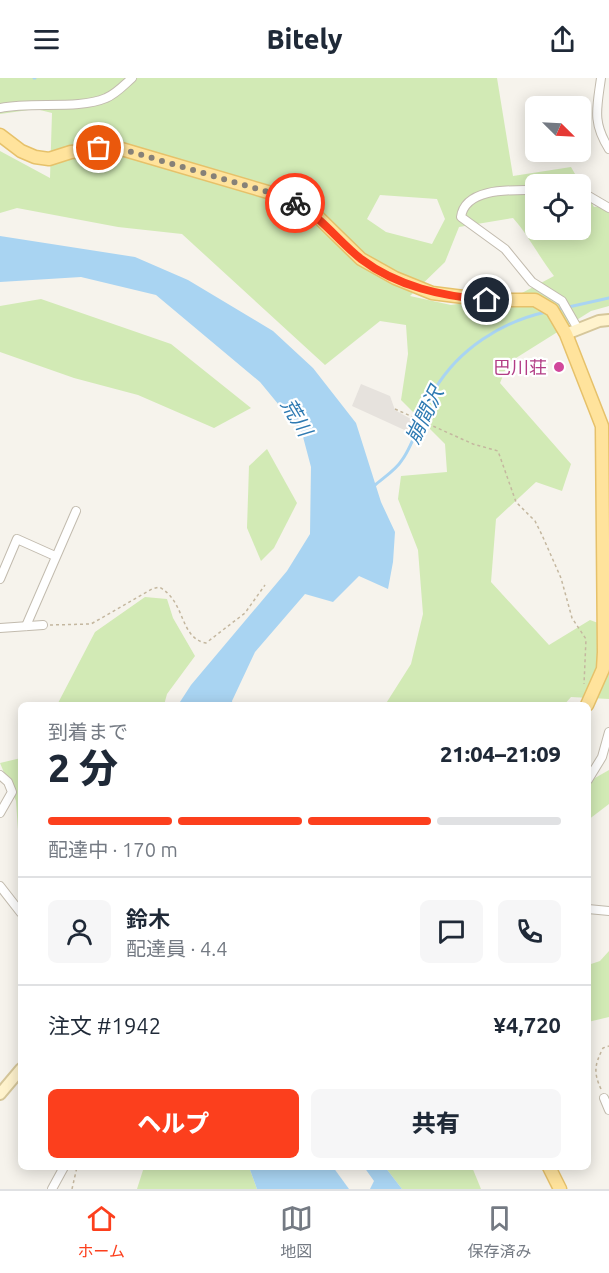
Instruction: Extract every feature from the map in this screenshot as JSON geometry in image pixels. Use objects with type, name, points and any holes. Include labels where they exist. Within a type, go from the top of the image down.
[{"type":"main road","points":[[0,135],[21,151],[35,157],[49,159],[71,152],[118,148],[278,195],[315,214],[362,259],[394,278],[432,293],[457,297],[535,300],[552,310],[572,331],[602,426],[606,673],[586,699]]},
{"type":"main road","points":[[572,331],[599,321],[609,320]]},
{"type":"main road","points":[[0,1094],[18,1073]]},
{"type":"main road","points":[[550,1170],[560,1189]]},
{"type":"street","points":[[0,108],[19,104],[97,101],[108,97],[132,78]]},
{"type":"street","points":[[602,78],[596,114],[597,129],[609,149]]},
{"type":"street","points":[[525,191],[485,194],[472,198],[466,202],[461,217],[505,249],[532,282],[562,301],[572,331]]},
{"type":"street","points":[[591,197],[609,208]]},
{"type":"street","points":[[26,626],[75,511]]},
{"type":"street","points":[[0,579],[17,539],[56,556]]},
{"type":"street","points":[[0,628],[43,625]]},
{"type":"street","points":[[591,775],[602,757],[609,732]]},
{"type":"street","points":[[0,775],[8,782],[12,792],[0,813]]},
{"type":"street","points":[[0,886],[18,909]]},
{"type":"street","points":[[591,909],[609,911]]},
{"type":"street","points":[[604,1098],[609,1110]]},
{"type":"street","points":[[51,1189],[62,1170]]},
{"type":"path","points":[[395,408],[473,444],[498,451],[516,502],[535,520],[561,578],[572,618],[586,639],[586,699]]},
{"type":"path","points":[[43,625],[91,624],[152,588],[159,587],[176,600],[190,633],[197,642],[206,644],[245,613],[265,585]]},
{"type":"path","points":[[604,1098],[595,1075],[596,1063],[603,1048],[609,1046]]},
{"type":"path","points":[[72,1189],[76,1170]]},
{"type":"shaded area","points":[[361,384],[390,396],[395,410],[416,422],[411,433],[352,406]]},
{"type":"green space","points":[[0,78],[497,78],[513,176],[525,174],[525,233],[513,218],[459,227],[445,262],[410,296],[451,305],[520,294],[554,276],[530,240],[591,240],[591,202],[594,207],[609,205],[609,306],[591,311],[508,363],[500,383],[571,464],[562,491],[536,482],[496,519],[491,582],[549,645],[590,620],[609,627],[609,699],[571,697],[567,702],[387,702],[411,664],[423,614],[418,550],[398,499],[401,476],[447,472],[445,444],[401,400],[408,354],[406,325],[380,321],[325,365],[182,234],[118,227],[17,208],[0,213],[0,151],[50,178],[52,113],[36,109],[0,114]],"holes":[[[380,195],[437,199],[445,219],[432,244],[386,232],[367,219]]]},
{"type":"green space","points":[[571,167],[575,174],[526,174]]},
{"type":"green space","points":[[41,299],[171,344],[251,408],[214,428],[138,395],[74,378],[0,352],[0,306]]},
{"type":"green space","points":[[267,449],[297,503],[274,548],[261,561],[247,528],[249,466]]},
{"type":"green space","points":[[145,597],[167,599],[173,618],[195,656],[167,694],[165,702],[59,702],[95,632]]},
{"type":"green space","points":[[18,759],[18,830],[16,801],[0,763]]},
{"type":"green space","points":[[609,770],[609,804],[591,818],[591,780]]},
{"type":"green space","points":[[609,951],[609,1017],[591,1021],[591,964],[600,961]]},
{"type":"green space","points":[[143,1170],[250,1170],[257,1189],[137,1189]]},
{"type":"green space","points":[[387,1170],[473,1170],[481,1189],[402,1189]]},
{"type":"water","name":"荒川","points":[[0,236],[135,257],[188,280],[273,331],[313,368],[356,423],[381,502],[395,532],[388,589],[359,576],[333,602],[305,594],[255,652],[232,702],[180,702],[191,685],[287,571],[310,534],[311,467],[302,433],[260,382],[156,295],[81,277],[0,282]]},
{"type":"water","points":[[250,1170],[335,1170],[349,1189],[257,1189]]},
{"type":"water","points":[[366,1170],[387,1170],[402,1189],[370,1189],[374,1181]]},
{"type":"waterway","name":"崩間沢","points":[[555,310],[609,298]]},
{"type":"waterway","name":"崩間沢","points":[[375,485],[402,460],[412,443],[430,398],[456,362],[497,330],[546,312]]},
{"type":"way so far","points":[[99,148],[118,148],[250,189],[278,195],[295,203]]},
{"type":"place","name":"巴川荘","points":[[559,367]]},
{"type":"route","points":[[295,203],[315,214],[362,259],[394,278],[432,293],[487,300]]}]
